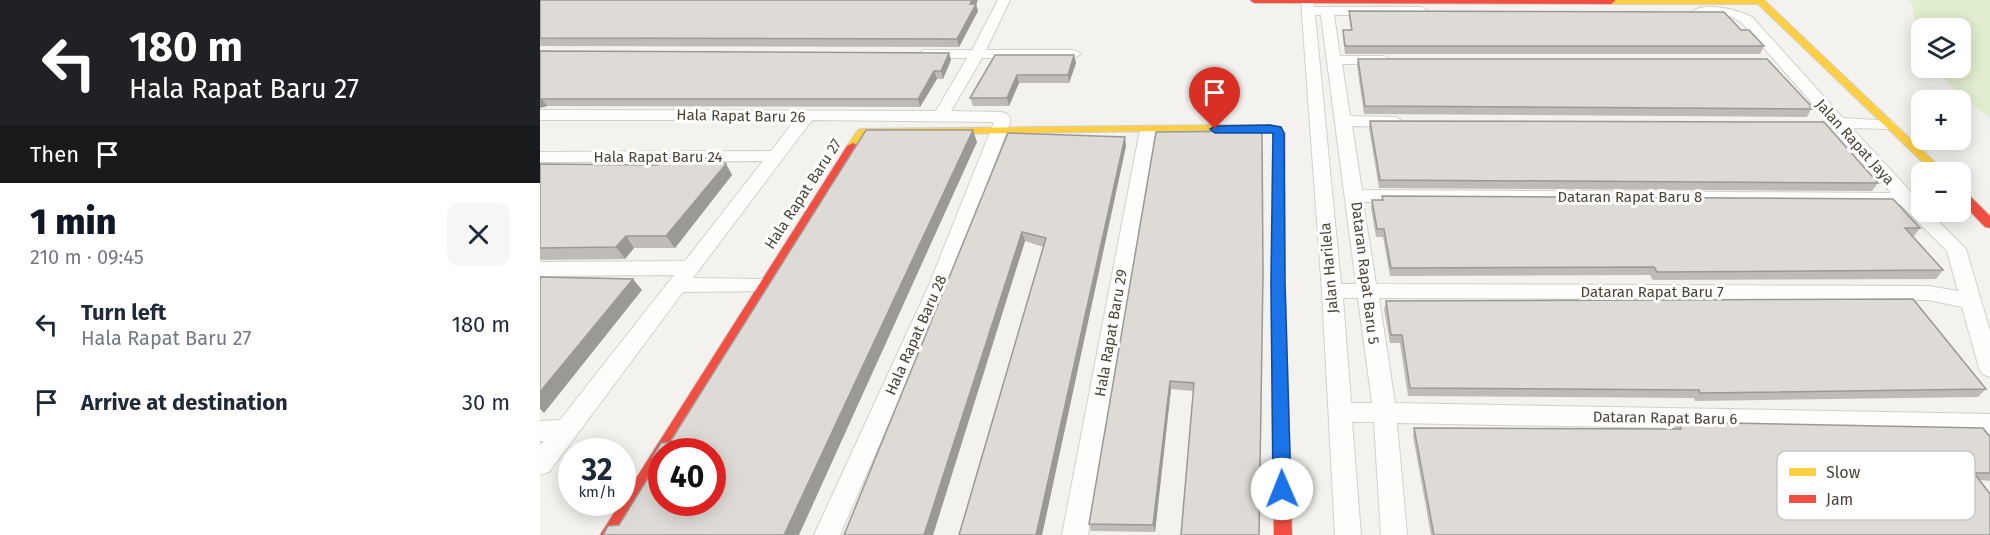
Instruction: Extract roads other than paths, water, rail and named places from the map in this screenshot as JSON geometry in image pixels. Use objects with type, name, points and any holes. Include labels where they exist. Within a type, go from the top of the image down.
[{"type":"street","points":[[941,116],[977,54],[1004,0]]},
{"type":"street","points":[[1254,0],[1314,7],[1759,0],[1928,162]]},
{"type":"street","name":"Jalan Rapat Jaya","points":[[1314,7],[1732,12],[1747,20],[1906,199],[1956,249],[1990,368]]},
{"type":"street","name":"Dataran Rapat Baru 5","points":[[1314,7],[1336,60],[1385,413],[1394,535]]},
{"type":"street","name":"Jalan Harilela","points":[[1314,7],[1348,535]]},
{"type":"street","points":[[907,54],[1074,54]]},
{"type":"street","points":[[1336,60],[1395,60]]},
{"type":"street","points":[[1759,60],[1782,60]]},
{"type":"street","name":"Hala Rapat Baru 26","points":[[540,115],[1004,118],[998,132]]},
{"type":"street","points":[[540,464],[806,117]]},
{"type":"street","points":[[1344,121],[1415,122]]},
{"type":"street","points":[[1814,123],[1887,124]]},
{"type":"street","name":"Hala Rapat Baru 27","points":[[609,535],[763,286],[862,132],[1277,129],[1283,535]]},
{"type":"street","name":"Hala Rapat Baru 29","points":[[1075,535],[1148,130]]},
{"type":"street","name":"Hala Rapat Baru 28","points":[[827,535],[939,285],[998,132]]},
{"type":"street","name":"Hala Rapat Baru 24","points":[[540,157],[775,156]]},
{"type":"street","name":"Dataran Rapat Baru 8","points":[[1355,196],[1906,199]]},
{"type":"street","points":[[1971,205],[1990,224]]},
{"type":"street","points":[[540,269],[691,268]]},
{"type":"street","points":[[679,285],[763,286]]},
{"type":"street","name":"Dataran Rapat Baru 7","points":[[1332,291],[1929,293],[1972,301]]},
{"type":"street","name":"Dataran Rapat Baru 6","points":[[1340,412],[1990,424]]},
{"type":"street","points":[[540,431],[566,430]]}]
